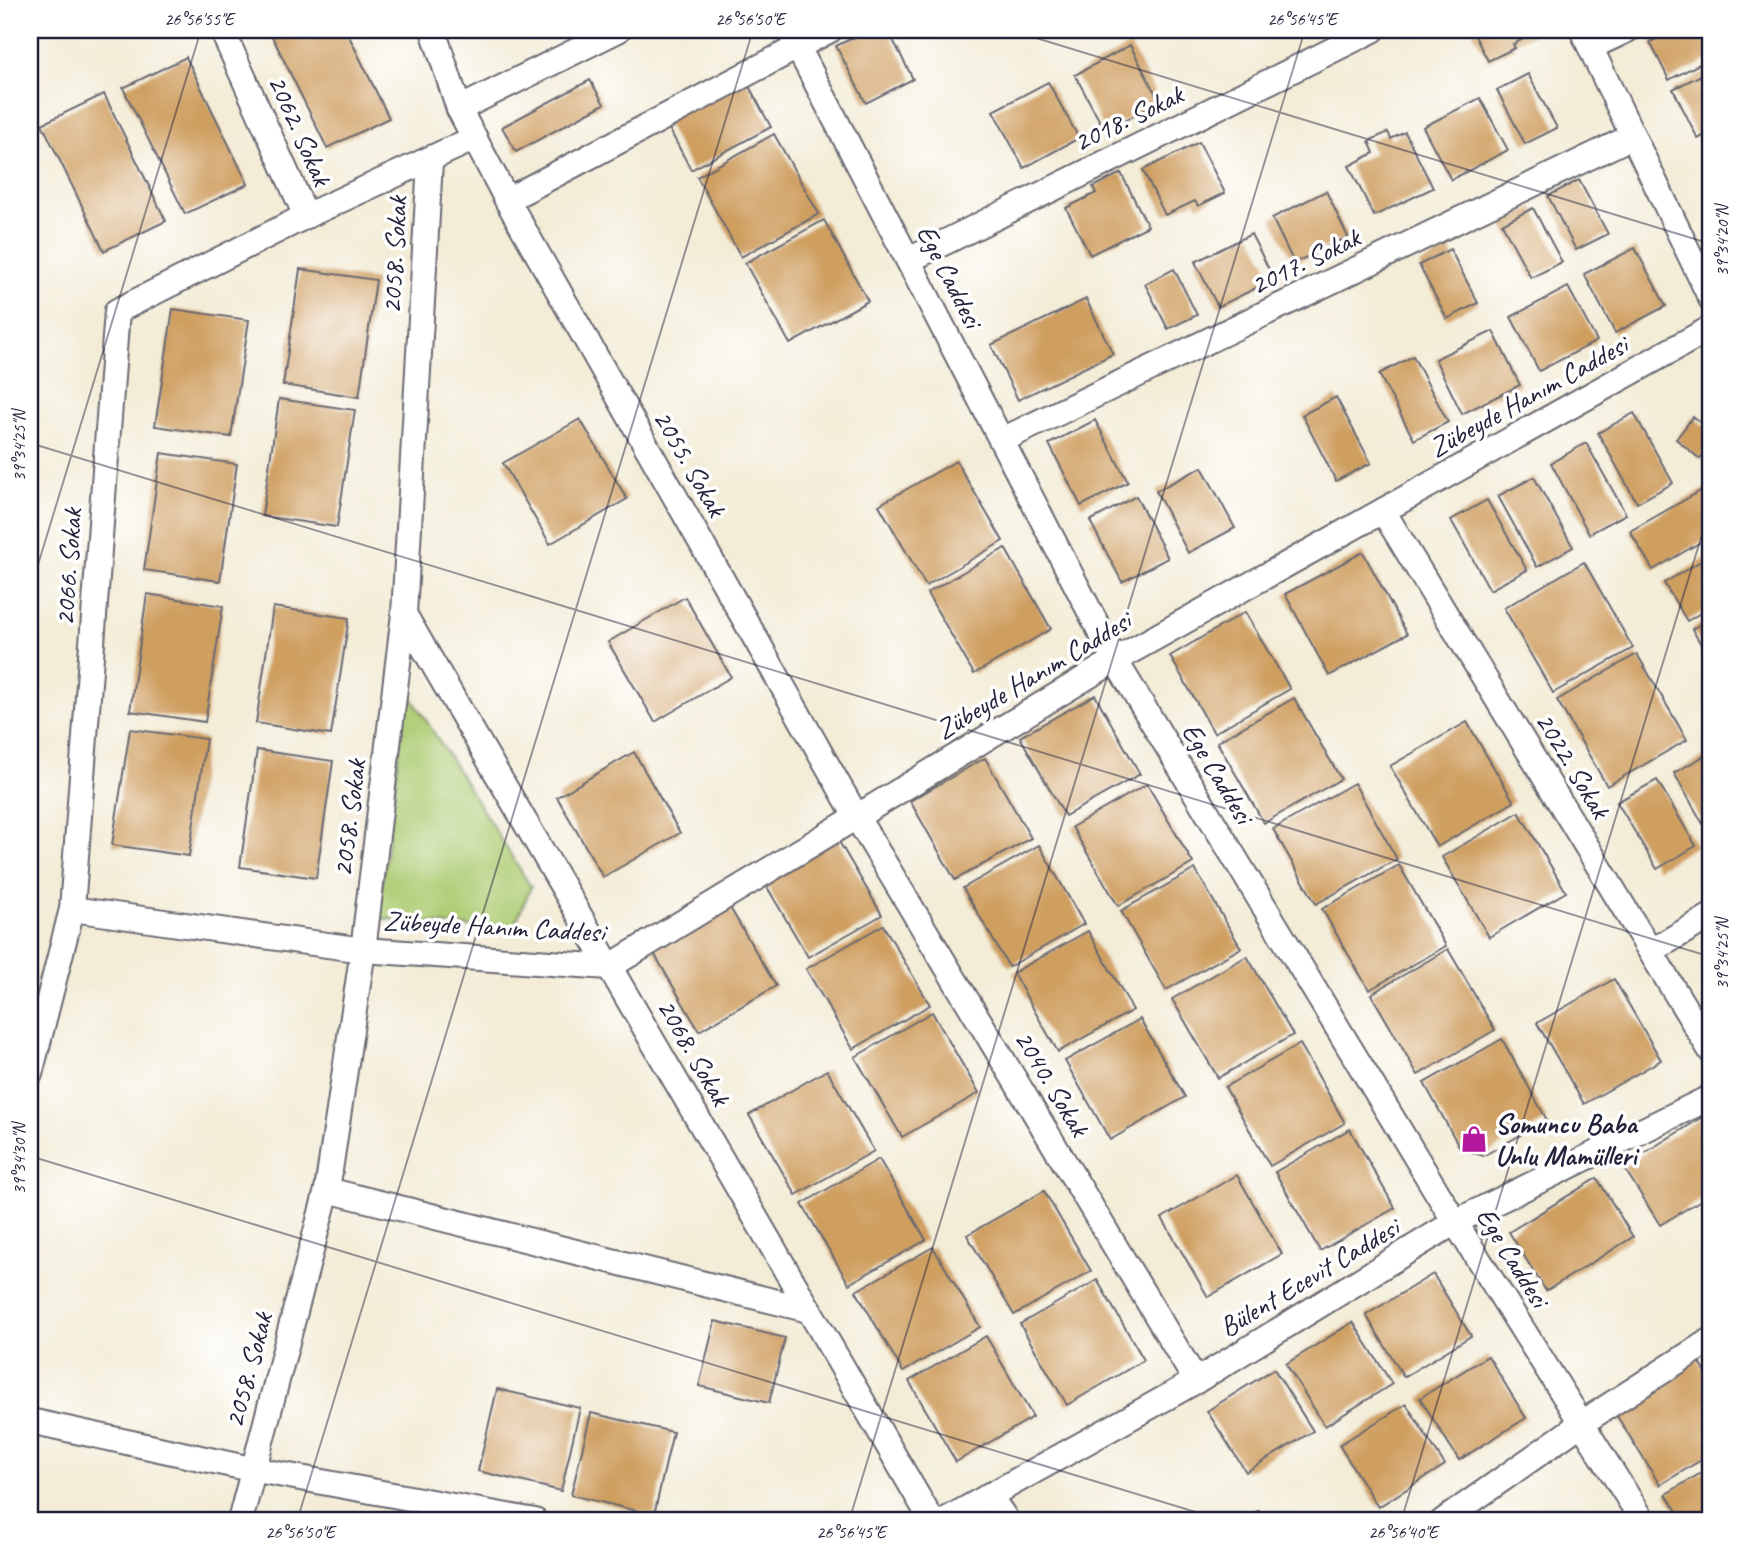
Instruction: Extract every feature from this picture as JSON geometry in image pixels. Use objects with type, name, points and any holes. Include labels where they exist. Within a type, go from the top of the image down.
[{"type":"street","name":"2062. Sokak","points":[[222,30],[306,216]]},
{"type":"street","name":"2055. Sokak","points":[[433,30],[459,108],[507,200],[856,816]]},
{"type":"street","points":[[459,108],[618,30]]},
{"type":"street","points":[[507,200],[792,38],[830,30]]},
{"type":"street","name":"2018. Sokak","points":[[909,260],[1373,30]]},
{"type":"street","points":[[1627,30],[1586,39],[1711,299]]},
{"type":"street","name":"Ege Caddesi","points":[[792,38],[1115,660],[1455,1222],[1643,1521]]},
{"type":"street","name":"2017. Sokak","points":[[1002,440],[1633,136]]},
{"type":"street","points":[[306,216],[430,162],[475,138]]},
{"type":"street","name":"2058. Sokak","points":[[240,1521],[251,1469],[327,1190],[363,950],[404,614],[430,162]]},
{"type":"street","name":"2066. Sokak","points":[[30,1074],[72,909],[117,311],[306,216]]},
{"type":"street","name":"Zübeyde Hanım Caddesi","points":[[72,909],[363,950],[609,967],[1115,660],[1711,328]]},
{"type":"street","name":"2022. Sokak","points":[[1383,511],[1711,1051]]},
{"type":"street","name":"2068. Sokak","points":[[404,614],[932,1521]]},
{"type":"street","name":"2040. Sokak","points":[[856,816],[1196,1381]]},
{"type":"street","points":[[1651,951],[1711,916]]},
{"type":"street","name":"Bülent Ecevit Caddesi","points":[[944,1521],[1196,1381],[1455,1222],[1711,1097]]},
{"type":"street","points":[[327,1190],[809,1310]]},
{"type":"street","points":[[1443,1521],[1582,1423],[1711,1339]]},
{"type":"street","points":[[30,1421],[251,1469],[535,1521]]},
{"type":"street","points":[[989,1495],[1007,1521]]},
{"type":"green space","points":[[407,690],[531,887],[512,931],[378,918]]},
{"type":"building","points":[[269,30],[346,30],[389,118],[327,148]]},
{"type":"building","points":[[869,30],[888,30],[913,79],[866,103],[836,46]]},
{"type":"building","points":[[1472,30],[1542,30],[1513,44],[1515,48],[1488,61]]},
{"type":"building","points":[[1674,30],[1711,30],[1711,58],[1669,80],[1650,42]]},
{"type":"building","points":[[1130,45],[1160,102],[1105,131],[1075,75]]},
{"type":"building","points":[[186,57],[248,184],[185,214],[123,88]]},
{"type":"building","points":[[1711,70],[1711,132],[1698,139],[1673,89]]},
{"type":"building","points":[[1528,74],[1557,128],[1525,144],[1497,90]]},
{"type":"building","points":[[743,75],[771,127],[691,170],[663,117]]},
{"type":"building","points":[[590,80],[604,104],[516,152],[502,127]]},
{"type":"building","points":[[1048,82],[1079,138],[1024,168],[993,111]]},
{"type":"building","points":[[104,94],[166,221],[104,251],[42,124]]},
{"type":"building","points":[[1480,98],[1508,150],[1451,180],[1423,127]]},
{"type":"building","points":[[1388,132],[1391,139],[1405,132],[1433,188],[1374,216],[1349,166],[1374,153],[1369,141]]},
{"type":"building","points":[[774,134],[819,214],[741,257],[697,177]]},
{"type":"building","points":[[1199,142],[1225,193],[1198,206],[1195,201],[1165,215],[1143,170]]},
{"type":"building","points":[[1121,173],[1148,226],[1090,255],[1066,208],[1096,193],[1093,187]]},
{"type":"building","points":[[1579,180],[1608,234],[1576,250],[1548,196]]},
{"type":"building","points":[[1326,191],[1348,237],[1294,263],[1272,218]]},
{"type":"building","points":[[1533,208],[1562,262],[1531,278],[1502,224]]},
{"type":"building","points":[[824,220],[868,301],[790,344],[745,263]]},
{"type":"building","points":[[1251,234],[1274,279],[1218,307],[1195,262]]},
{"type":"building","points":[[1635,248],[1666,306],[1615,333],[1584,274]]},
{"type":"building","points":[[1450,249],[1478,303],[1447,319],[1419,265]]},
{"type":"building","points":[[300,269],[376,280],[359,397],[283,385]]},
{"type":"building","points":[[1174,269],[1197,315],[1168,329],[1145,284]]},
{"type":"building","points":[[1568,287],[1597,341],[1539,371],[1511,317]]},
{"type":"building","points":[[1086,299],[1113,354],[1018,400],[991,345]]},
{"type":"building","points":[[173,309],[249,320],[231,437],[155,426]]},
{"type":"building","points":[[1493,331],[1520,385],[1462,414],[1435,359]]},
{"type":"building","points":[[1413,356],[1448,422],[1414,440],[1379,374]]},
{"type":"building","points":[[1336,397],[1371,463],[1336,481],[1302,415]]},
{"type":"building","points":[[279,399],[355,410],[337,527],[262,516]]},
{"type":"building","points":[[1634,413],[1673,483],[1637,503],[1598,433]]},
{"type":"building","points":[[1693,417],[1711,431],[1711,444],[1700,459],[1676,439]]},
{"type":"building","points":[[580,419],[627,499],[550,544],[503,463]]},
{"type":"building","points":[[1095,420],[1128,482],[1081,506],[1049,444]]},
{"type":"building","points":[[1586,443],[1626,514],[1589,534],[1551,463]]},
{"type":"building","points":[[161,453],[237,464],[220,581],[144,570]]},
{"type":"building","points":[[956,461],[1003,541],[926,586],[879,505]]},
{"type":"building","points":[[1202,467],[1235,528],[1188,553],[1156,491]]},
{"type":"building","points":[[1534,477],[1573,547],[1537,567],[1498,496]]},
{"type":"building","points":[[1711,485],[1711,536],[1653,570],[1630,531]]},
{"type":"building","points":[[1136,496],[1168,558],[1122,582],[1090,521]]},
{"type":"building","points":[[1487,500],[1527,570],[1490,590],[1451,520]]},
{"type":"building","points":[[1005,548],[1051,629],[974,674],[927,593]]},
{"type":"building","points":[[1363,552],[1407,634],[1329,676],[1285,594]]},
{"type":"building","points":[[1711,555],[1711,607],[1687,621],[1664,583]]},
{"type":"building","points":[[1584,562],[1633,648],[1553,693],[1504,608]]},
{"type":"building","points":[[147,594],[223,606],[205,722],[130,711]]},
{"type":"building","points":[[685,597],[731,677],[655,722],[608,642]]},
{"type":"building","points":[[273,607],[349,618],[331,735],[256,723]]},
{"type":"building","points":[[1245,612],[1290,689],[1214,733],[1170,656]]},
{"type":"building","points":[[1711,618],[1711,661],[1692,629]]},
{"type":"building","points":[[1637,654],[1687,740],[1607,786],[1557,700]]},
{"type":"building","points":[[1095,695],[1140,774],[1065,816],[1020,737]]},
{"type":"building","points":[[1294,698],[1341,779],[1264,823],[1217,742]]},
{"type":"building","points":[[1467,722],[1514,802],[1437,847],[1390,766]]},
{"type":"building","points":[[130,729],[206,739],[189,856],[112,845]]},
{"type":"building","points":[[257,750],[333,761],[316,878],[240,867]]},
{"type":"building","points":[[634,752],[680,833],[603,877],[557,797]]},
{"type":"building","points":[[1708,754],[1711,761],[1711,838],[1674,773]]},
{"type":"building","points":[[985,758],[1031,838],[955,880],[910,801]]},
{"type":"building","points":[[1657,780],[1696,846],[1657,869],[1617,802]]},
{"type":"building","points":[[1354,783],[1397,859],[1316,904],[1273,829]]},
{"type":"building","points":[[1147,784],[1193,863],[1118,906],[1072,827]]},
{"type":"building","points":[[1519,812],[1566,892],[1489,937],[1442,857]]},
{"type":"building","points":[[837,838],[882,915],[808,957],[763,880]]},
{"type":"building","points":[[1039,845],[1084,924],[1009,967],[963,888]]},
{"type":"building","points":[[1399,865],[1446,946],[1369,990],[1322,909]]},
{"type":"building","points":[[1195,869],[1241,948],[1166,990],[1121,911]]},
{"type":"building","points":[[729,906],[776,986],[699,1031],[652,950]]},
{"type":"building","points":[[883,925],[930,1005],[853,1049],[806,969]]},
{"type":"building","points":[[1088,931],[1133,1010],[1058,1052],[1013,973]]},
{"type":"building","points":[[1448,949],[1495,1030],[1418,1075],[1371,994]]},
{"type":"building","points":[[1247,956],[1293,1035],[1218,1078],[1172,999]]},
{"type":"building","points":[[1614,979],[1661,1060],[1584,1104],[1537,1023]]},
{"type":"building","points":[[932,1012],[979,1093],[902,1137],[855,1057]]},
{"type":"building","points":[[1140,1019],[1185,1097],[1110,1140],[1065,1061]]},
{"type":"building","points":[[1502,1039],[1547,1120],[1483,1156],[1460,1148],[1424,1083]]},
{"type":"building","points":[[1300,1044],[1345,1123],[1270,1166],[1225,1087]]},
{"type":"building","points":[[827,1070],[874,1151],[796,1195],[749,1115]]},
{"type":"building","points":[[1711,1112],[1711,1194],[1660,1225],[1623,1166]]},
{"type":"building","points":[[1350,1129],[1395,1208],[1320,1251],[1275,1172]]},
{"type":"building","points":[[879,1159],[926,1240],[849,1284],[802,1204]]},
{"type":"building","points":[[1237,1175],[1282,1254],[1208,1297],[1162,1218]]},
{"type":"building","points":[[1597,1178],[1633,1237],[1546,1291],[1509,1232]]},
{"type":"building","points":[[1044,1191],[1091,1271],[1014,1315],[967,1235]]},
{"type":"building","points":[[933,1247],[980,1327],[903,1372],[856,1291]]},
{"type":"building","points":[[1433,1274],[1471,1336],[1404,1377],[1366,1315]]},
{"type":"building","points":[[1097,1280],[1144,1360],[1067,1405],[1020,1324]]},
{"type":"building","points":[[715,1321],[785,1338],[769,1403],[699,1386]]},
{"type":"building","points":[[1353,1322],[1392,1384],[1325,1426],[1286,1364]]},
{"type":"building","points":[[986,1336],[1033,1417],[956,1462],[909,1381]]},
{"type":"building","points":[[1488,1356],[1526,1418],[1459,1460],[1420,1398]]},
{"type":"building","points":[[1696,1356],[1711,1381],[1711,1454],[1660,1485],[1612,1408]]},
{"type":"building","points":[[1274,1369],[1313,1431],[1246,1472],[1207,1411]]},
{"type":"building","points":[[497,1389],[580,1408],[561,1491],[478,1471]]},
{"type":"building","points":[[1406,1404],[1445,1465],[1378,1507],[1339,1445]]},
{"type":"building","points":[[591,1413],[673,1432],[654,1515],[571,1495]]},
{"type":"building","points":[[1711,1467],[1711,1521],[1683,1521],[1666,1494]]},
{"type":"building","points":[[1259,1510],[1266,1521],[1241,1521]]},
{"type":"place","name":"Somuncu Baba Unlu Mamülleri","points":[[1474,1139]]}]
